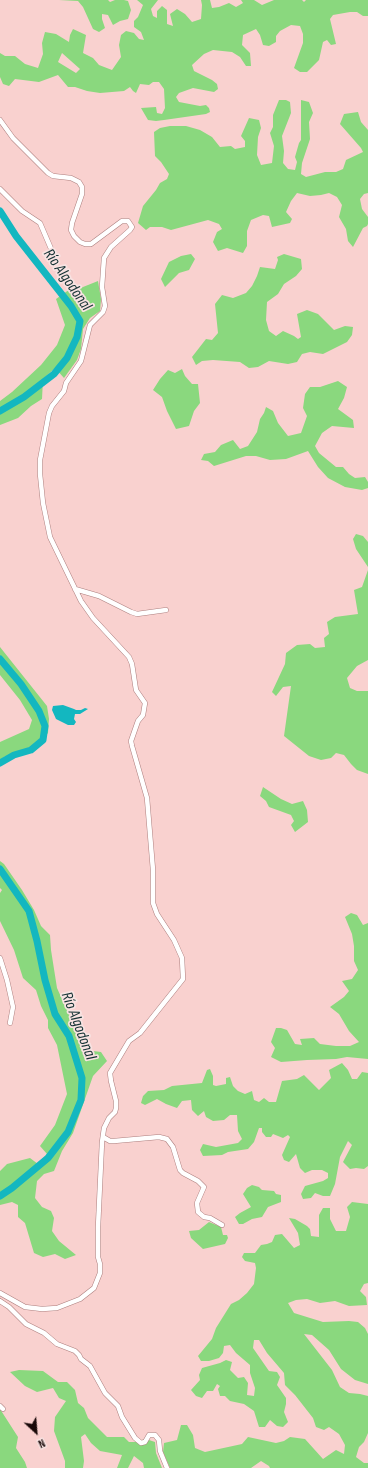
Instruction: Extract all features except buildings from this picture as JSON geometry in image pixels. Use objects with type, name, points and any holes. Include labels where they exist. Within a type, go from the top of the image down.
[{"type":"street","points":[[0,120],[13,138],[48,173],[54,176],[71,178],[79,182],[82,187],[82,194],[71,230],[80,242],[91,244],[122,221],[128,221],[132,227],[111,247],[104,258],[102,287],[105,306],[103,312],[90,325],[81,361],[66,383],[64,391],[52,406],[49,413],[40,460],[40,474],[43,503],[50,537],[75,589],[93,618],[129,657],[132,664],[136,690],[144,703],[143,715],[138,722],[131,741],[147,798],[153,870],[153,903],[157,914],[174,940],[182,958],[183,971],[183,979],[181,984],[140,1033],[129,1041],[110,1073],[116,1108],[115,1112],[109,1118],[104,1128],[98,1227],[98,1257],[100,1273],[94,1288],[80,1300],[57,1308],[42,1309],[25,1307],[0,1293]]},
{"type":"street","points":[[0,189],[24,212],[40,223],[52,251]]},
{"type":"street","points":[[75,589],[99,596],[137,614],[166,610]]},
{"type":"street","points":[[0,958],[13,1007],[10,1023]]},
{"type":"street","points":[[103,1137],[110,1141],[160,1137],[167,1139],[173,1147],[180,1170],[198,1180],[204,1187],[197,1203],[198,1212],[204,1217],[210,1218],[222,1225]]},
{"type":"street","points":[[0,1301],[9,1307],[26,1324],[44,1332],[57,1344],[79,1355],[81,1359],[90,1366],[104,1393],[118,1406],[122,1417],[135,1438],[141,1443],[145,1442],[149,1435],[155,1435],[159,1440],[160,1451],[167,1468]]},
{"type":"green space","points":[[59,0],[108,0],[110,2],[115,0],[124,0],[128,1],[131,10],[128,19],[113,25],[108,15],[102,14],[105,28],[99,32],[93,29],[83,7],[78,1]]},
{"type":"green space","points":[[137,0],[158,0],[151,9],[153,16],[157,18],[157,11],[162,6],[167,10],[167,24],[173,26],[170,14],[177,9],[185,14],[192,22],[201,19],[201,0],[210,0],[212,8],[229,3],[236,7],[243,3],[241,0],[254,0],[262,5],[274,0],[302,0],[304,2],[306,0],[368,0],[368,16],[363,16],[357,12],[333,15],[330,19],[336,44],[331,45],[327,40],[323,42],[319,60],[307,72],[300,72],[294,68],[303,43],[303,34],[300,26],[291,25],[280,31],[276,36],[276,42],[269,46],[263,45],[260,35],[256,29],[243,35],[242,45],[250,53],[251,66],[246,66],[240,57],[232,52],[213,50],[204,54],[192,65],[194,71],[212,80],[217,84],[218,89],[214,92],[193,88],[179,93],[176,97],[179,102],[200,106],[206,105],[210,112],[206,114],[156,121],[148,120],[141,108],[156,107],[157,113],[162,114],[165,108],[164,89],[159,82],[153,82],[149,85],[140,84],[136,93],[130,87],[124,91],[100,93],[75,87],[68,87],[58,75],[39,82],[15,79],[9,86],[3,84],[0,77],[0,53],[5,56],[15,56],[25,64],[38,68],[43,54],[42,43],[45,32],[56,34],[69,42],[73,29],[86,35],[83,53],[93,58],[99,65],[112,70],[121,57],[119,45],[121,35],[126,31],[134,33],[139,39],[144,40],[141,32],[134,27],[134,21],[138,17],[143,5]],"holes":[[[62,53],[80,69],[76,73],[58,62]]]},
{"type":"green space","points":[[279,100],[286,100],[290,102],[291,113],[282,136],[284,151],[283,163],[288,169],[295,170],[297,162],[295,157],[301,140],[301,100],[309,102],[313,113],[309,122],[310,139],[302,163],[301,174],[306,177],[325,172],[336,172],[343,169],[346,160],[363,152],[340,124],[344,114],[358,112],[361,122],[368,130],[368,193],[364,194],[360,199],[362,209],[368,217],[368,224],[363,228],[353,247],[348,241],[346,229],[339,217],[342,205],[337,197],[329,193],[310,196],[297,193],[286,212],[292,219],[290,223],[272,227],[269,216],[263,215],[251,220],[247,231],[247,246],[243,253],[227,248],[218,251],[213,242],[217,232],[222,229],[219,224],[208,220],[171,230],[162,227],[150,227],[146,230],[138,223],[143,206],[160,183],[167,179],[169,174],[155,156],[154,132],[160,128],[170,126],[186,126],[200,130],[212,137],[220,147],[231,146],[235,149],[245,147],[245,141],[241,136],[249,118],[259,120],[261,128],[258,137],[257,155],[261,165],[272,163],[274,146],[270,133],[273,127],[273,115]]},
{"type":"green space","points":[[191,254],[195,259],[189,270],[179,273],[165,287],[161,279],[169,262],[181,256]]},
{"type":"green space","points":[[284,254],[301,259],[302,269],[296,276],[284,284],[278,294],[267,302],[266,320],[269,331],[276,336],[283,331],[298,339],[301,337],[297,314],[307,310],[318,314],[334,330],[345,326],[353,327],[352,335],[347,342],[323,354],[310,352],[302,354],[297,362],[288,364],[269,361],[258,367],[249,368],[240,362],[213,360],[202,361],[196,365],[192,357],[206,339],[212,340],[218,333],[215,304],[222,295],[233,298],[246,293],[252,286],[260,267],[275,269],[278,260],[277,257]]},
{"type":"green space","points":[[98,281],[101,299],[100,311],[90,318],[83,329],[81,349],[77,360],[64,378],[55,368],[43,379],[42,399],[31,406],[18,418],[0,425],[0,401],[41,365],[57,345],[65,325],[56,299],[73,287],[76,291]]},
{"type":"green space","points":[[182,369],[185,376],[192,384],[198,384],[200,403],[194,411],[189,426],[176,429],[162,397],[153,390],[168,370],[175,373]]},
{"type":"green space","points":[[338,381],[347,387],[344,398],[338,409],[353,420],[354,428],[332,426],[322,433],[315,446],[319,453],[336,467],[343,467],[355,478],[365,477],[368,482],[368,488],[362,490],[345,487],[328,478],[318,467],[308,451],[286,459],[270,460],[256,456],[246,456],[214,466],[208,461],[201,460],[204,454],[215,452],[221,445],[233,440],[240,449],[248,446],[257,432],[260,419],[266,407],[273,411],[278,423],[288,436],[301,433],[307,416],[303,408],[305,394],[310,387],[320,387]]},
{"type":"green space","points":[[356,534],[363,536],[368,542],[368,567],[356,549],[353,539]]},
{"type":"green space","points":[[368,570],[368,660],[357,666],[347,678],[350,688],[357,691],[368,691],[368,774],[357,770],[344,755],[336,753],[331,758],[321,760],[309,756],[284,736],[291,686],[283,687],[276,696],[272,692],[285,664],[286,653],[297,645],[310,644],[315,648],[325,647],[324,638],[329,634],[327,622],[335,617],[358,614],[354,590],[362,587]]},
{"type":"green space","points":[[0,647],[47,706],[49,719],[48,733],[34,746],[4,757],[0,760],[0,742],[29,729],[32,720],[20,700],[0,675]]},
{"type":"green space","points":[[263,787],[281,799],[292,804],[303,801],[307,810],[308,822],[295,832],[291,825],[294,821],[291,815],[269,807],[266,801],[260,796]]},
{"type":"green space","points":[[0,861],[4,864],[22,890],[34,910],[41,926],[50,935],[57,988],[85,1050],[101,1052],[107,1061],[93,1076],[73,1133],[62,1151],[54,1171],[44,1174],[37,1181],[35,1198],[42,1207],[51,1211],[54,1218],[52,1231],[59,1241],[76,1255],[65,1259],[55,1254],[43,1257],[34,1253],[25,1223],[18,1217],[18,1205],[12,1202],[0,1205],[0,1171],[7,1164],[30,1158],[38,1164],[47,1154],[40,1146],[55,1125],[67,1094],[57,1045],[48,1028],[48,1020],[41,1006],[36,990],[23,978],[14,950],[0,921],[0,893],[2,890],[0,888]]},
{"type":"green space","points":[[351,913],[357,915],[363,925],[368,923],[368,1059],[347,1057],[281,1062],[271,1057],[275,1048],[271,1042],[276,1028],[287,1030],[295,1044],[302,1045],[300,1039],[314,1038],[320,1044],[336,1046],[350,1046],[359,1042],[349,1031],[339,1014],[330,1007],[344,997],[349,991],[342,981],[352,979],[358,970],[354,961],[352,934],[345,917]]},
{"type":"green space","points":[[342,1063],[348,1070],[352,1079],[357,1079],[362,1072],[368,1073],[368,1166],[364,1169],[350,1169],[343,1162],[352,1145],[348,1141],[340,1157],[335,1184],[330,1196],[323,1196],[315,1193],[311,1198],[303,1199],[301,1194],[305,1186],[323,1181],[328,1178],[328,1173],[322,1170],[312,1170],[305,1173],[300,1168],[296,1154],[289,1162],[284,1160],[282,1155],[290,1137],[288,1135],[283,1138],[273,1134],[271,1137],[266,1137],[262,1132],[262,1128],[259,1128],[254,1142],[248,1149],[228,1152],[222,1155],[203,1156],[200,1150],[203,1144],[216,1147],[238,1143],[242,1139],[238,1131],[237,1115],[230,1115],[224,1120],[213,1121],[206,1117],[204,1111],[198,1116],[192,1110],[191,1100],[182,1101],[177,1108],[157,1099],[145,1105],[141,1103],[143,1096],[148,1091],[164,1090],[172,1086],[202,1083],[207,1070],[210,1069],[213,1076],[213,1085],[216,1086],[226,1084],[226,1078],[230,1077],[233,1086],[238,1091],[245,1094],[252,1091],[254,1100],[259,1102],[264,1098],[269,1102],[276,1102],[282,1081],[297,1079],[304,1075],[319,1090],[331,1078],[329,1070]]},
{"type":"green space","points":[[252,1185],[259,1187],[262,1190],[274,1191],[276,1194],[281,1195],[281,1202],[268,1207],[262,1217],[239,1224],[235,1217],[251,1207],[243,1194],[247,1188]]},
{"type":"green space","points":[[352,1202],[368,1204],[368,1283],[364,1284],[360,1291],[366,1297],[367,1305],[349,1306],[335,1301],[320,1303],[307,1299],[296,1300],[288,1303],[294,1313],[323,1322],[358,1322],[365,1328],[368,1334],[368,1384],[355,1380],[341,1369],[329,1350],[312,1335],[304,1334],[332,1370],[340,1387],[349,1393],[368,1396],[368,1433],[364,1442],[359,1447],[356,1457],[364,1463],[368,1463],[368,1468],[270,1468],[261,1461],[251,1468],[170,1468],[163,1452],[164,1443],[177,1440],[181,1425],[187,1425],[193,1435],[195,1448],[205,1452],[242,1444],[248,1437],[276,1443],[284,1441],[290,1437],[305,1439],[323,1459],[336,1450],[344,1454],[345,1445],[339,1434],[329,1427],[324,1430],[316,1427],[313,1418],[285,1385],[284,1373],[267,1353],[259,1340],[254,1340],[253,1348],[269,1371],[277,1372],[280,1377],[277,1385],[286,1398],[284,1412],[288,1422],[283,1427],[277,1426],[270,1420],[265,1427],[259,1427],[254,1411],[244,1404],[230,1401],[225,1396],[220,1396],[218,1389],[220,1386],[217,1384],[213,1391],[207,1391],[202,1398],[196,1396],[191,1390],[200,1380],[199,1375],[202,1368],[226,1360],[232,1362],[230,1370],[238,1378],[244,1377],[248,1383],[247,1395],[254,1396],[255,1388],[250,1373],[250,1365],[236,1353],[230,1345],[224,1346],[223,1353],[219,1358],[209,1361],[201,1361],[198,1356],[212,1339],[216,1328],[231,1304],[239,1300],[254,1284],[256,1268],[255,1263],[245,1261],[242,1257],[244,1253],[255,1253],[261,1245],[272,1242],[275,1235],[282,1234],[294,1248],[300,1245],[298,1233],[289,1218],[295,1219],[307,1226],[310,1229],[311,1236],[319,1237],[319,1215],[323,1208],[330,1208],[330,1219],[336,1231],[346,1231],[350,1217],[347,1207]]},
{"type":"green space","points":[[209,1222],[221,1227],[223,1235],[227,1235],[228,1238],[225,1244],[203,1249],[191,1238],[189,1231],[199,1230]]},
{"type":"green space","points":[[19,1370],[43,1371],[58,1382],[67,1382],[75,1390],[78,1403],[84,1408],[88,1418],[107,1437],[124,1437],[129,1442],[146,1439],[155,1442],[156,1453],[162,1468],[144,1468],[143,1463],[134,1456],[128,1468],[117,1468],[122,1455],[100,1451],[91,1443],[85,1434],[81,1437],[84,1461],[83,1468],[65,1468],[65,1461],[54,1431],[55,1417],[66,1401],[59,1398],[53,1388],[37,1392],[25,1386],[10,1372]]},
{"type":"green space","points":[[0,1409],[18,1437],[16,1448],[27,1468],[0,1468]]},
{"type":"water","points":[[63,705],[76,710],[85,708],[88,709],[80,714],[75,714],[74,719],[76,722],[74,725],[68,725],[56,719],[52,710],[53,706]]},
{"type":"waterway","name":"Río Algodonal","points":[[0,211],[16,236],[71,306],[80,321],[77,337],[67,358],[54,374],[24,397],[0,411]]},
{"type":"waterway","name":"Río Algodonal","points":[[0,659],[21,684],[39,711],[45,726],[43,740],[31,750],[14,755],[0,763]]},
{"type":"waterway","name":"Río Algodonal","points":[[0,869],[29,911],[45,980],[55,1014],[69,1036],[82,1078],[81,1100],[68,1132],[48,1158],[0,1196]]}]
